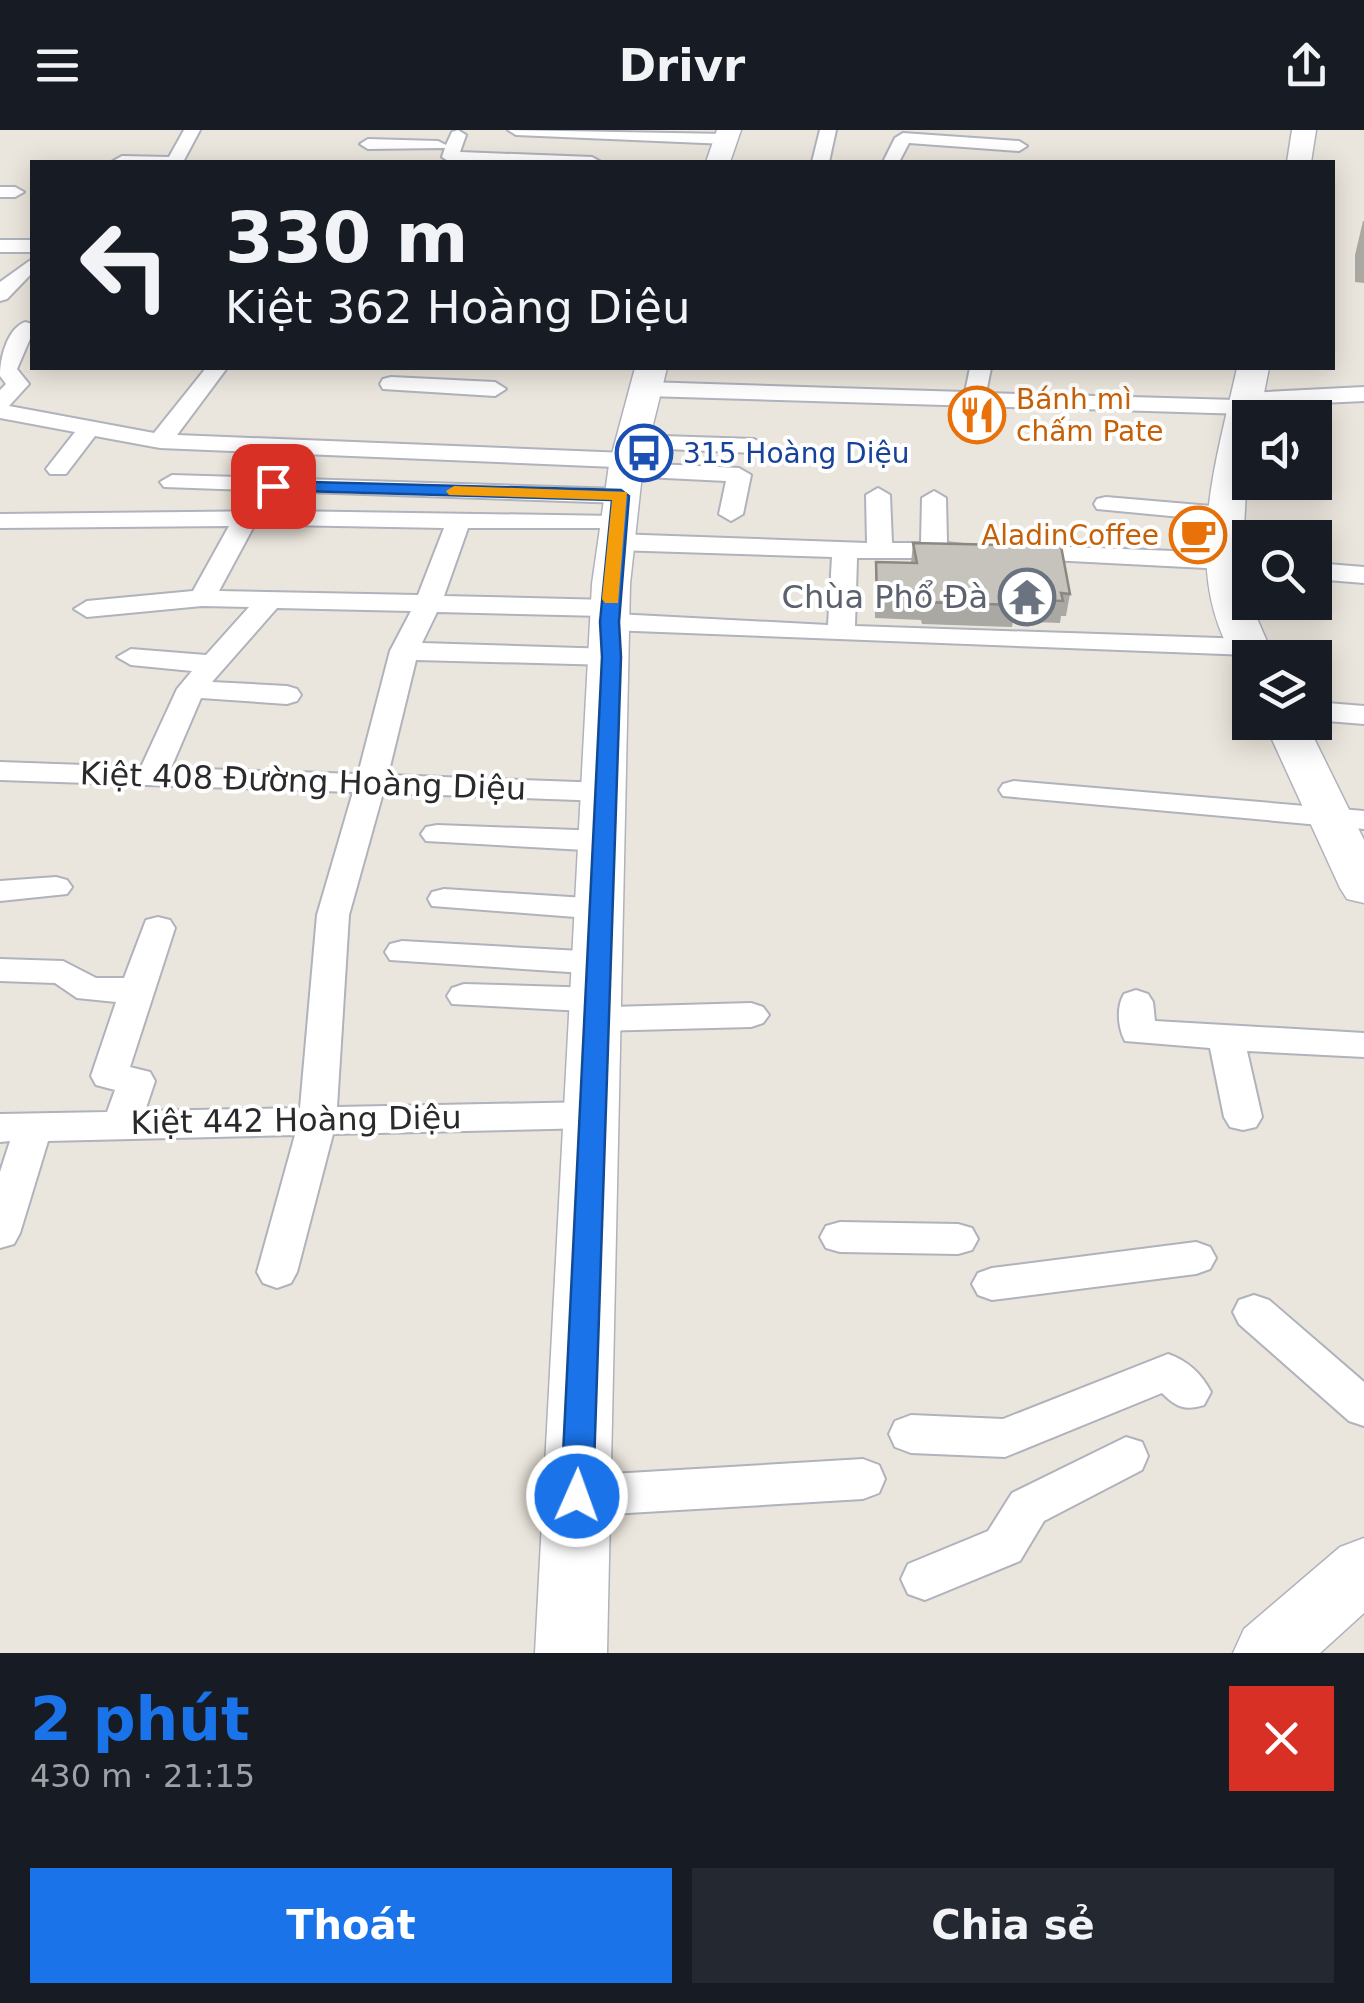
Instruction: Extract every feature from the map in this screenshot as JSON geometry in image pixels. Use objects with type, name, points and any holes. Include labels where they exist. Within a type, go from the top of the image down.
[{"type":"main road","points":[[1299,160],[1304,130]]},
{"type":"main road","points":[[570,1653],[610,629],[623,489],[649,378]]},
{"type":"main road","points":[[1232,555],[1224,514],[1226,485],[1250,387]]},
{"type":"main road","points":[[1296,740],[1347,819],[1364,888]]},
{"type":"main road","points":[[1269,1653],[1364,1568]]},
{"type":"street","points":[[176,160],[192,130]]},
{"type":"street","points":[[516,130],[630,135],[719,149]]},
{"type":"street","points":[[821,160],[828,130]]},
{"type":"street","points":[[458,135],[450,157],[589,158],[622,150],[630,135]]},
{"type":"street","points":[[357,160],[372,137],[438,146]]},
{"type":"street","points":[[892,160],[903,138],[922,142],[943,158],[947,141],[1020,146]]},
{"type":"street","points":[[547,146],[589,158]]},
{"type":"street","points":[[0,246],[30,246]]},
{"type":"street","points":[[0,295],[13,278],[30,266]]},
{"type":"street","points":[[0,328],[29,328],[6,370],[18,384],[0,403]]},
{"type":"street","points":[[160,440],[214,370]]},
{"type":"street","points":[[824,396],[827,370]]},
{"type":"street","points":[[974,401],[980,370]]},
{"type":"street","points":[[649,378],[824,396],[974,401],[1250,387],[1364,394]]},
{"type":"street","points":[[391,384],[494,389]]},
{"type":"street","points":[[0,411],[160,440],[623,489],[845,550],[982,551],[1232,565]]},
{"type":"street","points":[[58,469],[92,426]]},
{"type":"street","points":[[172,482],[343,488],[623,489],[754,446]]},
{"type":"street","points":[[0,522],[459,520],[623,489],[739,475],[730,514]]},
{"type":"street","points":[[330,519],[343,488]]},
{"type":"street","points":[[878,494],[880,551]]},
{"type":"street","points":[[934,498],[934,550]]},
{"type":"street","points":[[1106,504],[1224,514]]},
{"type":"street","points":[[202,598],[246,518]]},
{"type":"street","points":[[276,1272],[318,1120],[332,916],[371,784],[404,651],[427,606],[459,520]]},
{"type":"street","points":[[841,634],[845,550]]},
{"type":"street","points":[[1332,573],[1364,574]]},
{"type":"street","points":[[87,609],[202,598],[269,600],[427,606],[610,629],[1180,642],[1232,649]]},
{"type":"street","points":[[152,776],[191,689],[269,600]]},
{"type":"street","points":[[404,651],[610,629]]},
{"type":"street","points":[[131,657],[214,664]]},
{"type":"street","points":[[191,689],[287,695]]},
{"type":"street","points":[[1332,712],[1364,715]]},
{"type":"street","name":"Kiệt 408 Đường Hoàng Diệu","points":[[0,770],[371,784],[604,816]]},
{"type":"street","points":[[1014,790],[1347,819]]},
{"type":"street","points":[[437,834],[604,816]]},
{"type":"street","points":[[0,891],[56,888]]},
{"type":"street","points":[[444,898],[602,909]]},
{"type":"street","points":[[122,1123],[137,1081],[109,1076],[158,928]]},
{"type":"street","points":[[402,952],[598,994],[750,1015]]},
{"type":"street","points":[[0,970],[63,972],[89,990],[137,990]]},
{"type":"street","points":[[464,996],[598,994]]},
{"type":"street","points":[[1136,1002],[1138,1032],[1364,1045]]},
{"type":"street","points":[[1226,1038],[1242,1117]]},
{"type":"street","name":"Kiệt 442 Hoàng Diệu","points":[[17,1126],[592,1116]]},
{"type":"street","points":[[0,1233],[17,1126]]},
{"type":"street","points":[[840,1237],[958,1239]]},
{"type":"street","points":[[992,1284],[1196,1258]]},
{"type":"street","points":[[1254,1312],[1364,1408]]},
{"type":"street","points":[[911,1434],[1005,1438],[1168,1372],[1188,1392]]},
{"type":"street","points":[[925,1579],[1004,1546],[1028,1507],[1126,1456]]},
{"type":"street","points":[[577,1496],[863,1479]]},
{"type":"building","points":[[913,543],[1061,546],[1070,594],[1061,593],[1063,601],[1014,599],[1015,605],[877,596],[876,562],[917,563]]},
{"type":"slow traffic","points":[[454,491],[621,496],[611,599]]},
{"type":"place","name":"Bánh mì chấm Pate","points":[[977,415]]},
{"type":"place","name":"315 Hoàng Diệu","points":[[644,453]]},
{"type":"place","name":"AladinCoffee","points":[[1198,535]]},
{"type":"place","name":"Chùa Phổ Đà","points":[[1027,597]]},
{"type":"route","points":[[273,486],[621,496],[610,622],[577,1496]]}]
